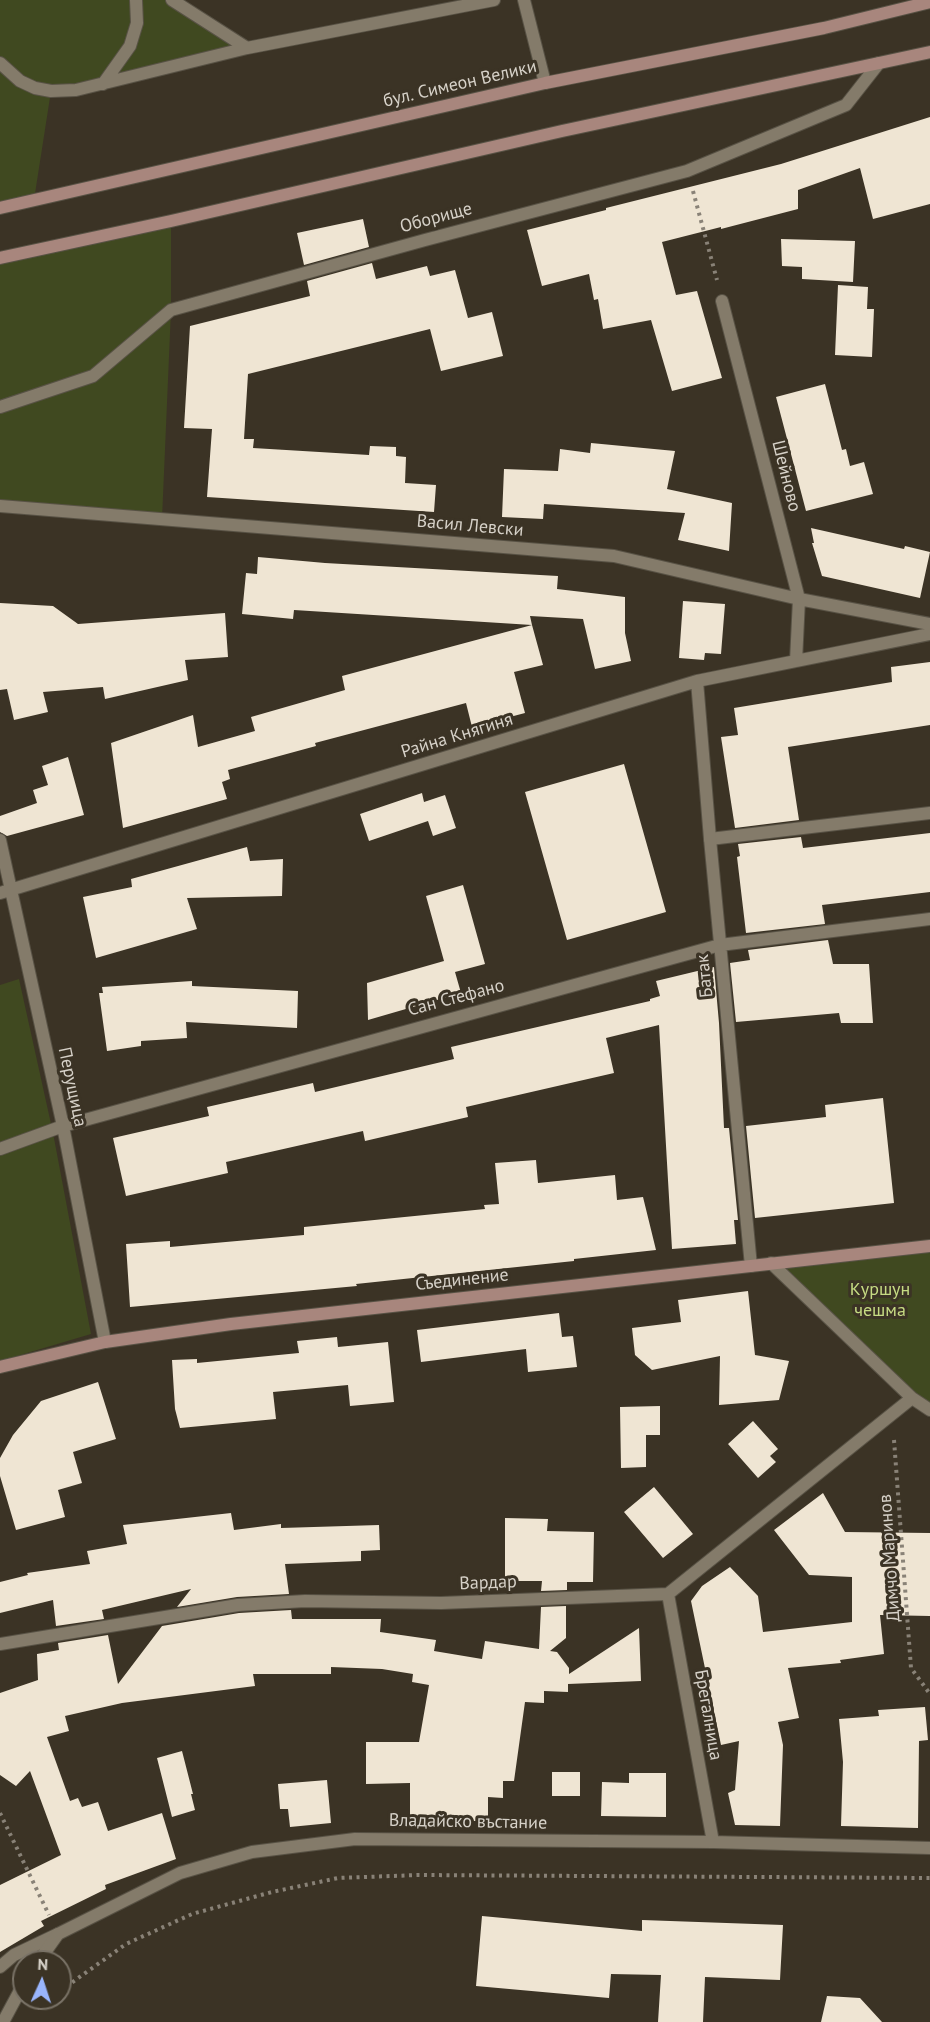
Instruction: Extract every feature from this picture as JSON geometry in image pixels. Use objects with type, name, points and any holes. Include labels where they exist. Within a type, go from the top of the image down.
[{"type":"main road","name":"бул. Симеон Велики","points":[[0,208],[545,83],[824,28],[930,2]]},
{"type":"main road","points":[[0,258],[562,131],[930,52]]},
{"type":"main road","name":"Съединение","points":[[0,1367],[105,1342],[231,1324],[930,1246]]},
{"type":"street","points":[[103,84],[130,46],[137,23],[136,0]]},
{"type":"street","points":[[172,0],[247,48]]},
{"type":"street","points":[[0,63],[20,81],[35,88],[51,91],[76,90],[247,48],[494,0]]},
{"type":"street","points":[[524,0],[545,83]]},
{"type":"street","name":"Оборище","points":[[0,407],[93,376],[171,310],[687,171],[846,105],[879,63]]},
{"type":"street","name":"Шейново","points":[[722,301],[799,599],[796,661]]},
{"type":"street","name":"Васил Левски","points":[[0,506],[614,556],[799,599],[930,624]]},
{"type":"street","name":"Райна Княгиня","points":[[5,892],[697,681],[930,633]]},
{"type":"street","name":"Батак","points":[[697,681],[751,1266]]},
{"type":"street","points":[[710,839],[930,813]]},
{"type":"street","name":"Перущица","points":[[0,840],[5,892],[63,1126],[105,1342]]},
{"type":"street","name":"Сан Стефано","points":[[0,1149],[63,1126],[720,945],[930,919]]},
{"type":"street","points":[[771,1263],[912,1398],[930,1410]]},
{"type":"street","points":[[668,1593],[912,1398]]},
{"type":"street","name":"Вардар","points":[[0,1644],[238,1605],[305,1601],[441,1603],[668,1593]]},
{"type":"street","name":"Брегалница","points":[[668,1593],[713,1842]]},
{"type":"street","name":"Владайско въстание","points":[[47,1950],[58,1934],[180,1873],[252,1852],[355,1839],[713,1842],[930,1848]]},
{"type":"street","points":[[0,1968],[14,1955],[58,1934]]},
{"type":"street","points":[[3,2022],[12,2005]]},
{"type":"path","points":[[687,171],[722,301]]},
{"type":"path","name":"Димчо Маринов","points":[[892,1413],[911,1668],[930,1694]]},
{"type":"path","points":[[0,1813],[58,1934]]},
{"type":"path","points":[[72,1982],[126,1944],[192,1914],[272,1892],[338,1878],[419,1875],[930,1878]]},
{"type":"green space","points":[[0,0],[172,0],[247,48],[51,91],[34,200],[0,208]]},
{"type":"green space","points":[[171,221],[171,310],[162,519],[0,506],[0,258]]},
{"type":"green space","points":[[19,979],[53,1133],[91,1334],[0,1361],[0,985]]},
{"type":"green space","name":"Куршун чешма","points":[[930,1246],[930,1410],[771,1263]]},
{"type":"building","points":[[930,117],[930,204],[873,219],[860,168],[798,190],[798,209],[662,242],[676,295],[697,291],[722,378],[672,391],[651,320],[603,329],[598,299],[594,300],[589,274],[542,286],[527,230],[781,164]]},
{"type":"building","points":[[363,219],[369,247],[304,265],[297,233]]},
{"type":"building","points":[[781,239],[855,241],[853,282],[802,279],[802,267],[782,266]]},
{"type":"building","points":[[372,263],[376,279],[427,266],[430,276],[455,270],[468,318],[492,312],[503,356],[441,371],[430,329],[248,374],[244,439],[254,439],[253,448],[369,455],[370,446],[396,447],[396,456],[406,457],[405,483],[436,485],[434,512],[207,497],[212,429],[184,428],[190,326],[310,296],[307,281]]},
{"type":"building","points":[[838,285],[868,287],[867,309],[874,309],[872,357],[835,355]]},
{"type":"building","points":[[825,384],[842,450],[846,449],[850,466],[864,462],[873,494],[806,511],[776,397]]},
{"type":"building","points":[[591,443],[675,451],[667,489],[732,503],[729,551],[678,540],[685,513],[544,504],[543,519],[502,517],[504,469],[558,471],[560,449],[590,453]]},
{"type":"building","points":[[811,528],[904,549],[905,546],[930,552],[920,598],[822,576],[812,543],[814,543]]},
{"type":"building","points":[[258,557],[558,576],[557,589],[625,597],[625,633],[631,661],[595,669],[583,619],[530,616],[532,625],[294,610],[293,619],[242,614],[246,573],[257,574]]},
{"type":"building","points":[[683,601],[725,604],[721,654],[705,653],[704,660],[679,658]]},
{"type":"building","points":[[0,603],[53,606],[78,624],[225,613],[228,657],[185,660],[188,680],[105,699],[103,687],[43,692],[48,712],[14,720],[7,689],[0,690]]},
{"type":"building","points":[[532,625],[543,665],[514,672],[525,713],[472,727],[466,703],[315,743],[316,746],[228,770],[230,779],[222,782],[227,799],[123,828],[111,743],[193,715],[198,747],[255,731],[251,717],[345,690],[342,676]]},
{"type":"building","points":[[930,662],[930,725],[788,747],[799,820],[735,828],[721,737],[738,735],[734,708],[892,682],[891,667]]},
{"type":"building","points":[[68,757],[84,815],[7,836],[0,832],[0,816],[37,803],[33,790],[48,785],[42,766]]},
{"type":"building","points":[[624,764],[666,912],[567,940],[525,792]]},
{"type":"building","points":[[422,793],[424,802],[445,795],[456,828],[433,836],[428,821],[369,841],[360,814]]},
{"type":"building","points":[[930,833],[930,892],[822,905],[825,924],[746,933],[737,857],[740,856],[738,844],[801,837],[803,848]]},
{"type":"building","points":[[247,847],[250,861],[283,859],[282,896],[187,898],[197,929],[96,958],[83,897],[132,887],[131,879]]},
{"type":"building","points":[[463,885],[485,964],[455,972],[461,993],[368,1020],[367,983],[444,961],[426,896]]},
{"type":"building","points":[[828,940],[833,964],[869,964],[873,1023],[841,1023],[839,1013],[736,1022],[730,963],[750,960],[748,950]]},
{"type":"building","points":[[714,967],[724,1128],[729,1128],[738,1220],[734,1220],[736,1244],[672,1249],[659,1025],[606,1038],[614,1073],[466,1107],[468,1117],[365,1141],[363,1131],[226,1162],[228,1173],[126,1196],[113,1138],[209,1116],[207,1107],[313,1083],[315,1092],[454,1059],[451,1047],[650,1001],[660,996],[656,981]]},
{"type":"building","points":[[192,981],[192,986],[298,991],[297,1028],[186,1022],[187,1038],[141,1041],[141,1046],[107,1051],[99,993],[103,993],[102,987]]},
{"type":"building","points":[[883,1098],[894,1203],[755,1218],[746,1126],[826,1117],[825,1105]]},
{"type":"building","points":[[536,1160],[538,1183],[615,1175],[617,1200],[643,1197],[656,1250],[356,1284],[357,1286],[130,1307],[126,1244],[170,1241],[170,1247],[304,1235],[304,1227],[485,1209],[484,1205],[499,1204],[495,1163]]},
{"type":"building","points":[[748,1291],[755,1355],[789,1361],[779,1400],[719,1405],[720,1356],[652,1370],[635,1355],[632,1328],[681,1322],[678,1300]]},
{"type":"building","points":[[559,1313],[562,1337],[573,1336],[577,1367],[528,1372],[526,1349],[421,1362],[417,1330]]},
{"type":"building","points":[[337,1337],[338,1347],[388,1342],[394,1402],[350,1406],[348,1385],[273,1392],[276,1419],[180,1428],[175,1409],[172,1360],[197,1359],[197,1363],[299,1353],[297,1341]]},
{"type":"building","points":[[98,1382],[116,1439],[73,1452],[82,1483],[58,1490],[65,1517],[16,1530],[0,1476],[0,1458],[13,1435],[41,1401]]},
{"type":"building","points":[[660,1406],[660,1435],[646,1435],[646,1467],[621,1468],[620,1407]]},
{"type":"building","points":[[753,1421],[778,1449],[770,1456],[776,1462],[758,1478],[728,1444]]},
{"type":"building","points":[[654,1487],[693,1534],[663,1558],[624,1512]]},
{"type":"building","points":[[823,1493],[845,1532],[930,1533],[930,1616],[880,1615],[884,1654],[840,1660],[841,1663],[788,1668],[799,1718],[778,1722],[783,1745],[780,1826],[735,1825],[728,1793],[735,1790],[739,1741],[721,1745],[691,1601],[702,1586],[730,1567],[758,1596],[763,1632],[852,1622],[852,1577],[809,1575],[774,1530]]},
{"type":"building","points":[[231,1513],[234,1530],[281,1524],[281,1528],[379,1525],[380,1550],[361,1551],[361,1561],[285,1564],[289,1594],[237,1597],[177,1607],[191,1589],[102,1610],[104,1619],[56,1626],[53,1600],[0,1613],[0,1582],[28,1575],[27,1573],[90,1564],[87,1551],[127,1544],[123,1525]]},
{"type":"building","points":[[505,1518],[548,1519],[547,1531],[594,1532],[593,1582],[567,1582],[567,1590],[541,1591],[542,1581],[505,1581]]},
{"type":"building","points":[[566,1606],[566,1638],[550,1651],[557,1652],[569,1668],[569,1674],[639,1628],[641,1681],[568,1684],[568,1692],[544,1691],[544,1703],[525,1702],[514,1781],[503,1781],[503,1798],[488,1797],[488,1821],[410,1821],[410,1783],[366,1784],[366,1742],[419,1742],[429,1685],[412,1682],[413,1674],[382,1669],[331,1667],[331,1674],[253,1674],[255,1686],[122,1703],[65,1716],[69,1731],[47,1737],[70,1801],[78,1798],[82,1807],[98,1802],[108,1831],[162,1813],[176,1859],[105,1885],[106,1889],[41,1921],[44,1926],[0,1952],[0,1885],[61,1855],[30,1771],[16,1786],[0,1775],[0,1693],[38,1680],[37,1654],[59,1650],[58,1643],[108,1635],[118,1684],[162,1626],[239,1613],[291,1610],[292,1619],[381,1619],[380,1632],[436,1640],[434,1651],[482,1659],[485,1641],[539,1649],[541,1607]]},
{"type":"building","points":[[925,1707],[928,1740],[919,1741],[918,1828],[841,1826],[843,1762],[839,1719],[879,1716],[878,1710]]},
{"type":"building","points":[[182,1751],[195,1810],[172,1817],[157,1758]]},
{"type":"building","points":[[552,1772],[580,1772],[580,1796],[552,1796]]},
{"type":"building","points":[[629,1773],[666,1773],[666,1817],[601,1816],[602,1782],[629,1783]]},
{"type":"building","points":[[327,1780],[331,1823],[290,1827],[288,1809],[280,1809],[278,1784]]},
{"type":"building","points":[[482,1916],[642,1931],[642,1920],[783,1925],[780,1980],[705,1977],[703,2022],[658,2022],[661,1975],[611,1974],[609,1998],[476,1986]]},
{"type":"building","points":[[827,1996],[860,1998],[882,2022],[821,2022]]}]
